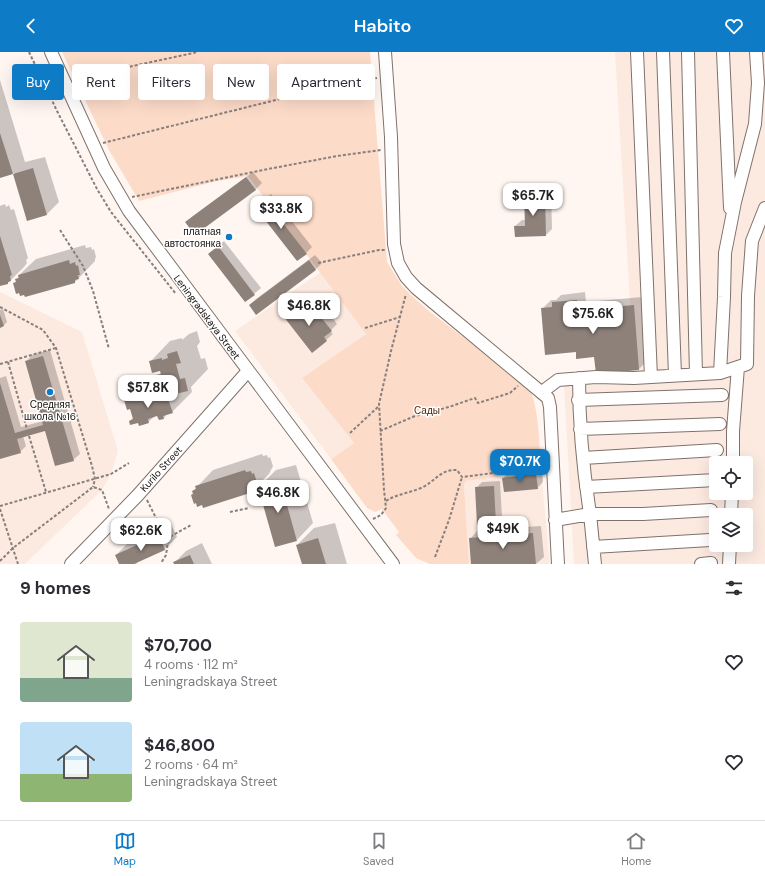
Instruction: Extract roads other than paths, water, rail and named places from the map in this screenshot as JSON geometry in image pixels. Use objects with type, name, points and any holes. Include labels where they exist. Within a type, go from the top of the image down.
[{"type":"street","name":"Leningradskaya Street","points":[[50,52],[121,200],[393,564]]},
{"type":"street","points":[[385,52],[391,148],[395,253],[398,263],[409,281],[548,398],[550,407],[558,564]]},
{"type":"street","points":[[637,52],[651,377]]},
{"type":"street","points":[[663,52],[675,375]]},
{"type":"street","points":[[688,52],[696,374]]},
{"type":"street","points":[[723,52],[731,225]]},
{"type":"street","points":[[720,373],[725,253],[755,124],[758,83],[756,52]]},
{"type":"street","points":[[542,392],[558,380],[720,373],[747,364],[748,296],[752,241],[765,208]]},
{"type":"street","points":[[733,456],[733,431],[738,367]]},
{"type":"street","name":"Kurilo Street","points":[[71,564],[142,490],[248,371]]},
{"type":"street","points":[[579,378],[578,400],[580,429],[595,564]]},
{"type":"street","points":[[578,400],[722,395]]},
{"type":"street","points":[[580,429],[720,424]]},
{"type":"street","points":[[583,458],[717,450]]},
{"type":"street","points":[[586,487],[709,480]]},
{"type":"street","points":[[555,520],[590,514],[643,514],[709,510]]},
{"type":"street","points":[[593,547],[709,540]]},
{"type":"street","points":[[729,564],[730,552]]},
{"type":"place","name":"платная автостоянка","points":[[229,237]]},
{"type":"place","name":"Средняя школа №16","points":[[50,392]]},
{"type":"park label","name":"Сады","points":[[427,410]]}]
